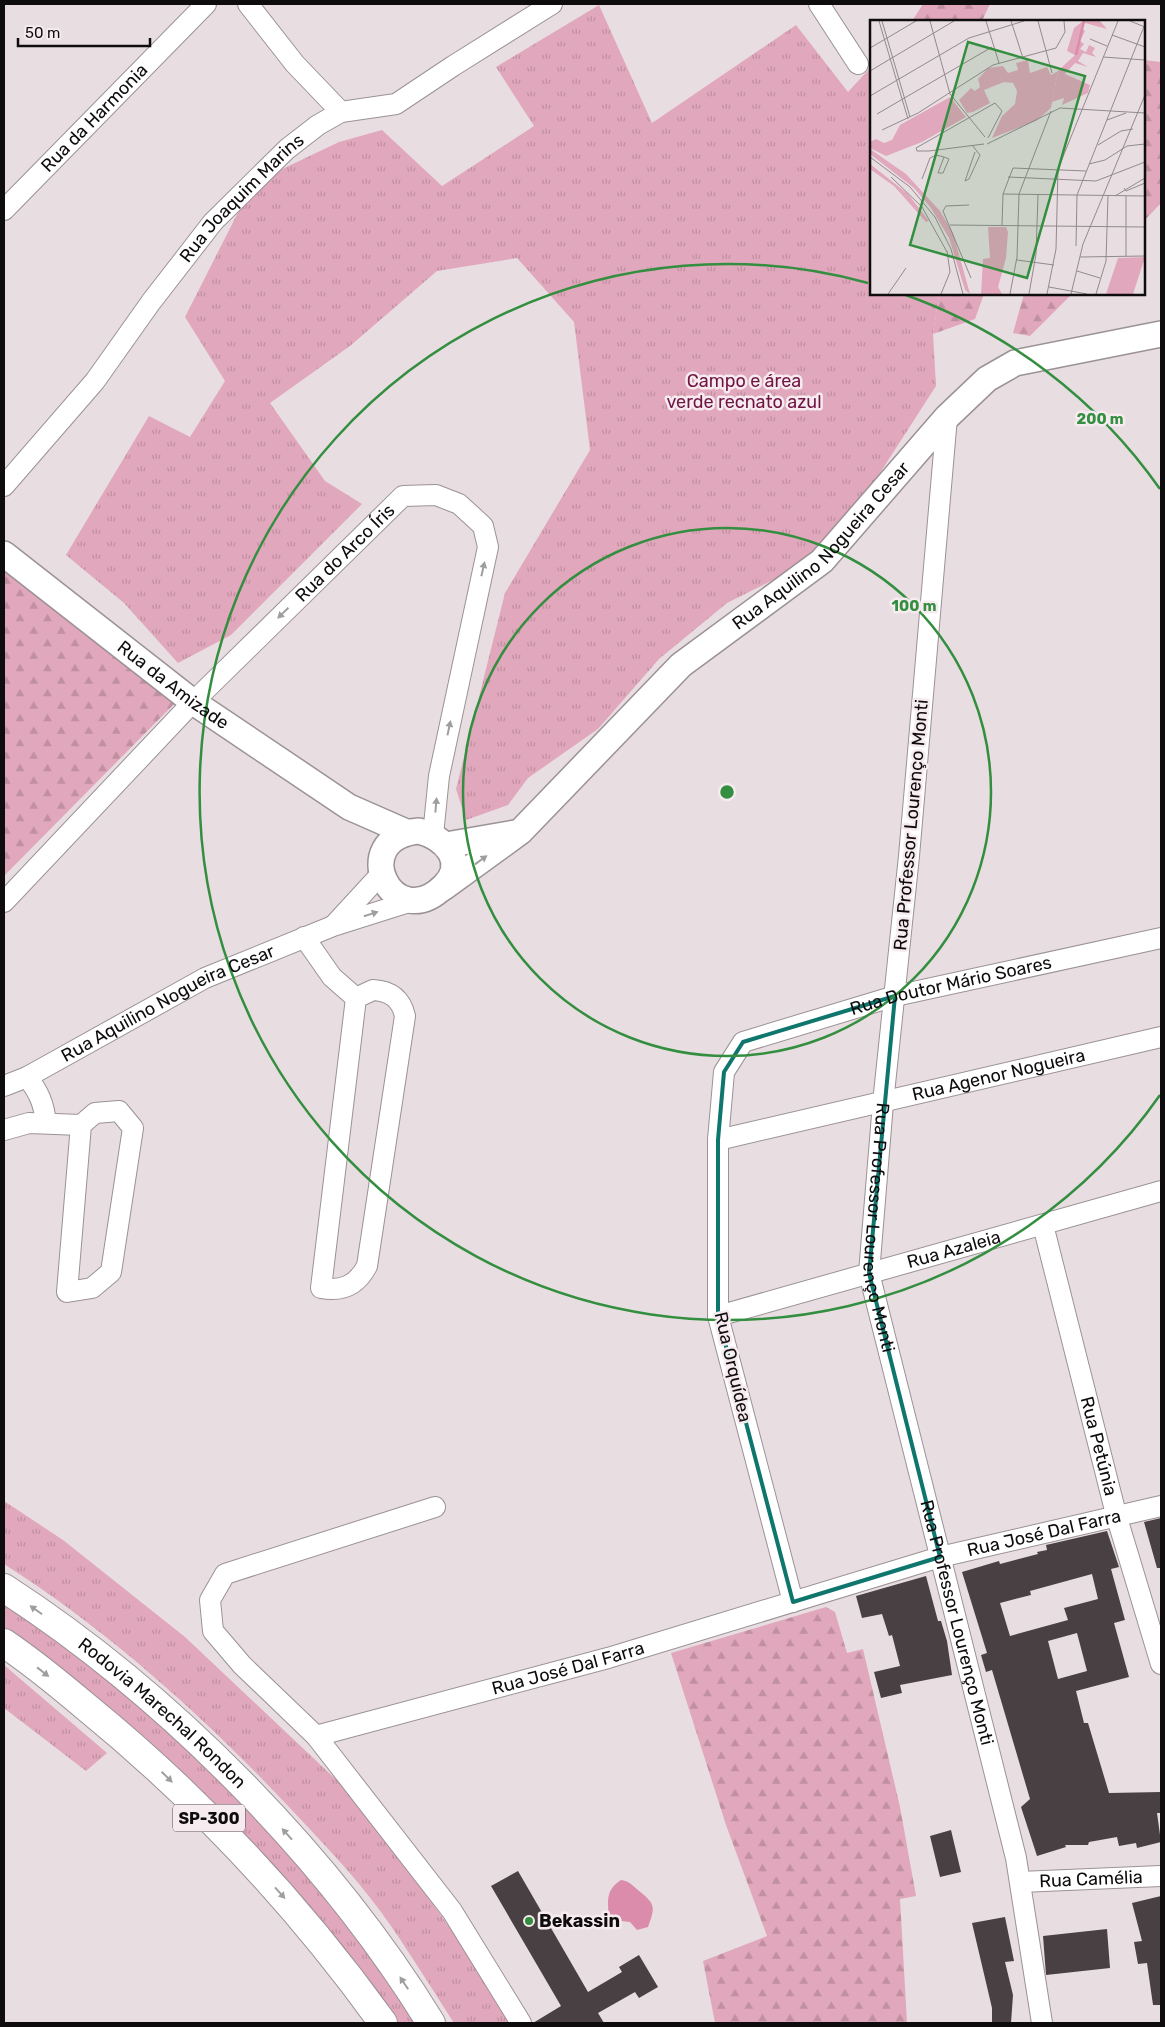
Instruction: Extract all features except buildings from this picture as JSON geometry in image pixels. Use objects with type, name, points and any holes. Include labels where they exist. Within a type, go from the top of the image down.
[{"type":"highway","name":"Rodovia Marechal Rondon","points":[[4,1588],[58,1625],[151,1700],[243,1786],[320,1870],[388,1960],[431,2023]]},
{"type":"highway","name":"SP-300","points":[[4,1643],[93,1712],[160,1770],[247,1856],[356,1984],[383,2023]]},
{"type":"highway","points":[[356,1984],[376,2023]]},
{"type":"street","name":"Rua da Harmonia","points":[[4,210],[206,4]]},
{"type":"street","points":[[248,4],[295,64],[341,112]]},
{"type":"street","points":[[819,4],[858,64]]},
{"type":"street","name":"Rua Joaquim Marins","points":[[4,486],[95,380],[151,302],[213,222],[287,149],[318,125],[341,112],[396,104],[547,5]]},
{"type":"street","name":"Rua Aquilino Nogueira Cesar","points":[[442,888],[520,832],[681,666],[822,560],[947,417],[987,379],[1015,363],[1161,334]]},
{"type":"street","name":"Rua Professor Lourenço Monti","points":[[947,417],[895,996],[882,1103],[869,1273],[1016,1858],[1042,2023]]},
{"type":"street","name":"Rua do Arco Íris","points":[[4,902],[193,702],[403,496],[436,495],[460,504],[483,526],[488,547],[439,776],[440,840]]},
{"type":"street","name":"Rua da Amizade","points":[[4,554],[193,702],[349,807],[406,832]]},
{"type":"street","name":"Rua da Amizade","points":[[349,807],[382,864]]},
{"type":"street","points":[[440,840],[453,865],[451,879],[430,897],[409,902],[397,897],[388,888],[382,864],[387,846],[396,837],[406,832],[419,831],[440,840],[520,832]]},
{"type":"street","name":"Rua Aquilino Nogueira Cesar","points":[[333,926],[382,864]]},
{"type":"street","name":"Rua Aquilino Nogueira Cesar","points":[[4,1086],[27,1077],[205,978],[333,926],[409,902]]},
{"type":"street","points":[[304,937],[332,977],[356,998]]},
{"type":"street","name":"Rua Doutor Mário Soares","points":[[743,1042],[895,996],[1161,938]]},
{"type":"street","points":[[373,990],[391,993],[398,999],[405,1016],[367,1266],[362,1276],[353,1284],[343,1289],[332,1290],[321,1288],[356,998],[373,990]]},
{"type":"street","name":"Rua Agenor Nogueira","points":[[718,1140],[1161,1037]]},
{"type":"street","name":"Rua Orquídea","points":[[743,1042],[724,1072],[718,1140],[718,1316],[793,1602]]},
{"type":"street","points":[[27,1077],[38,1090],[44,1106],[46,1123]]},
{"type":"street","points":[[4,1130],[29,1123],[81,1124],[95,1113],[119,1111],[133,1128],[111,1272],[92,1288],[67,1292],[81,1124]]},
{"type":"street","name":"Rua Azaleia","points":[[718,1316],[1161,1191]]},
{"type":"street","name":"Rua Petúnia","points":[[1043,1225],[1117,1518],[1161,1664]]},
{"type":"street","name":"Rua José Dal Farra","points":[[316,1736],[608,1658],[940,1557],[1117,1518],[1161,1506]]},
{"type":"street","points":[[435,1507],[224,1574],[210,1600],[213,1631],[242,1665],[316,1736],[452,1910],[521,2023]]},
{"type":"street","name":"Rua Camélia","points":[[1020,1882],[1161,1876]]},
{"type":"highlighted area","points":[[895,996],[869,1273],[940,1557],[793,1602],[718,1316],[718,1140],[724,1072],[743,1042]]},
{"type":"green space","points":[[923,4],[990,4],[982,20],[913,20]]},
{"type":"green space","name":"Campo e área verde recnato azul","points":[[599,5],[652,123],[796,25],[848,92],[870,68],[870,295],[939,295],[933,334],[936,386],[829,552],[727,603],[659,659],[598,729],[528,778],[508,805],[466,820],[456,789],[505,593],[590,450],[574,322],[517,258],[437,271],[350,346],[270,403],[325,481],[362,504],[231,635],[178,663],[124,603],[66,555],[149,416],[190,437],[225,381],[185,317],[253,183],[339,142],[382,130],[442,186],[534,126],[496,67]]},
{"type":"green space","points":[[1145,60],[1161,62],[1161,203],[1145,220]]},
{"type":"green space","points":[[939,295],[984,295],[975,319],[933,334]]},
{"type":"green space","points":[[1024,295],[1071,295],[1030,336],[1013,333]]},
{"type":"green space","points":[[4,571],[176,702],[4,876]]},
{"type":"green space","points":[[4,1501],[63,1540],[185,1637],[362,1804],[469,1955],[509,2023],[454,2023],[400,1939],[370,1898],[325,1845],[256,1773],[189,1708],[118,1646],[81,1617],[4,1564]]},
{"type":"green space","points":[[4,1600],[80,1655],[181,1740],[307,1871],[420,2023],[398,2023],[326,1928],[4,1629]]},
{"type":"green space","points":[[826,1607],[835,1612],[847,1653],[863,1649],[900,1807],[916,1896],[900,1899],[907,2023],[715,2023],[703,1961],[767,1936],[726,1825],[671,1653]]},
{"type":"green space","points":[[4,1665],[107,1753],[86,1771],[4,1708]]},
{"type":"shaded area","points":[[621,1880],[626,1881],[651,1902],[653,1910],[648,1927],[637,1930],[630,1922],[613,1920],[609,1915],[609,1895],[616,1883]]},
{"type":"place","name":"Bekassin","points":[[529,1921]]}]
